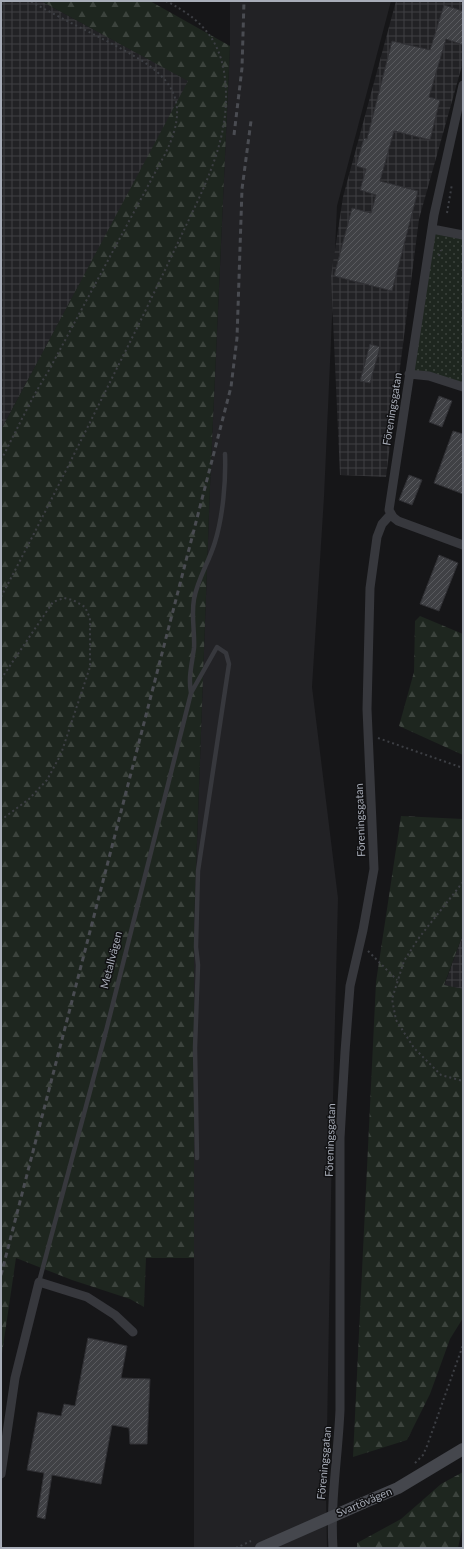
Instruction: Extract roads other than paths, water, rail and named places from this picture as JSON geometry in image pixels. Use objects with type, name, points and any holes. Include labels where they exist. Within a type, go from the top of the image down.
[{"type":"main road","name":"Svartövägen","points":[[261,1548],[398,1488],[460,1450]]},
{"type":"street","name":"Föreningsgatan","points":[[333,1548],[333,1493],[339,1444],[340,1410],[340,1138],[350,986],[374,869],[366,670],[370,588],[377,537],[382,524],[391,514],[389,504],[432,229],[463,85]]},
{"type":"street","points":[[432,229],[463,235]]},
{"type":"street","points":[[409,374],[429,376],[463,387]]},
{"type":"street","points":[[391,514],[398,521],[463,545]]},
{"type":"street","points":[[38,1282],[87,1297],[114,1315],[133,1332]]},
{"type":"street","name":"Metallvägen","points":[[1,1474],[15,1378],[38,1282]]},
{"type":"lane","points":[[191,693],[189,680],[194,649],[194,598],[217,534],[226,473],[225,454]]},
{"type":"lane","name":"Metallvägen","points":[[38,1282],[106,1031],[191,693],[217,647],[226,653],[228,664],[198,870],[196,947],[198,965],[195,1048],[197,1158]]},
{"type":"railway","points":[[234,135],[242,68],[244,1]]},
{"type":"railway","points":[[1,1275],[231,387],[237,338],[242,189],[251,121]]}]
